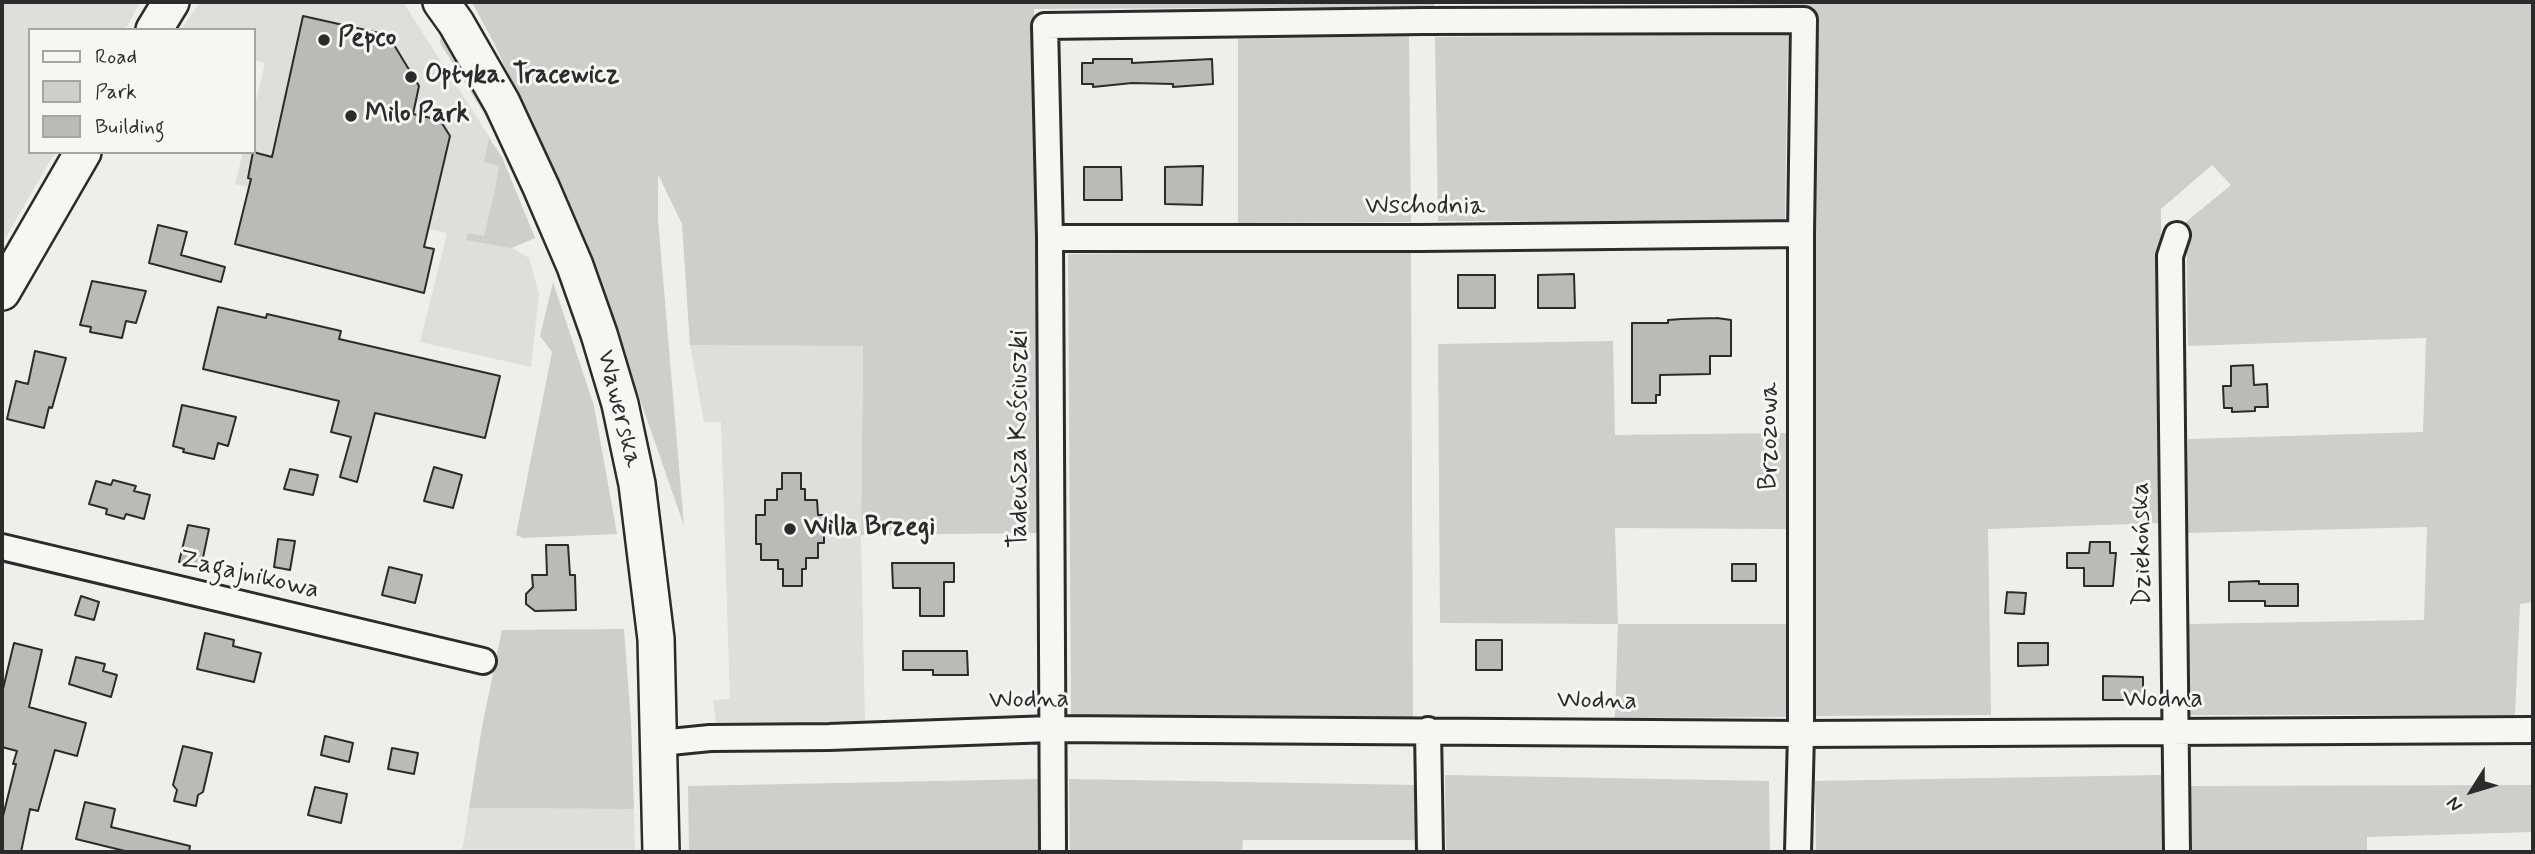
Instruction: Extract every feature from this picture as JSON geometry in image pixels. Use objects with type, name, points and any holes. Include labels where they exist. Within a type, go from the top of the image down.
[{"type":"main road","points":[[156,28],[171,2]]},
{"type":"main road","name":"Wawerska","points":[[441,2],[502,103],[541,187],[579,277],[617,392],[637,484],[656,639],[661,852]]},
{"type":"main road","points":[[2,292],[82,154]]},
{"type":"street","name":"Tadeusza Kościuszki","points":[[1053,852],[1050,238],[1045,26],[1804,20]]},
{"type":"street","name":"Brzozowa","points":[[1798,852],[1801,734],[1801,234],[1804,20]]},
{"type":"street","name":"Wschodnia","points":[[1050,238],[1801,234]]},
{"type":"street","name":"Dziekońska","points":[[2176,235],[2169,256],[2177,852]]},
{"type":"street","name":"Zagajnikowa","points":[[2,547],[483,661]]},
{"type":"street","name":"Wodna","points":[[660,743],[710,738],[829,737],[1051,729],[1801,734],[2533,730]]},
{"type":"street","points":[[1428,730],[1430,852]]},
{"type":"shaded area","points":[[2,2],[140,2],[126,28],[28,28],[28,154],[54,154],[2,244]]},
{"type":"shaded area","points":[[200,2],[403,2],[490,138],[535,238],[512,248],[529,258],[539,294],[531,367],[420,342],[447,233],[235,184],[242,154],[256,154],[256,101],[265,63],[256,61],[256,28],[182,28]]},
{"type":"shaded area","points":[[690,345],[863,346],[861,535],[865,722],[716,723],[713,700],[730,699],[721,422],[704,422]]},
{"type":"shaded area","points":[[469,808],[634,809],[635,852],[462,852]]},
{"type":"green space","points":[[472,2],[1434,2],[1434,7],[1034,9],[1039,533],[861,535],[863,346],[690,345],[682,224],[658,174],[658,219],[684,526],[600,284],[495,45]]},
{"type":"green space","points":[[2533,2],[2533,602],[2520,604],[2515,715],[2190,715],[2189,624],[2424,620],[2427,527],[2187,533],[2188,439],[2423,432],[2426,338],[2188,346],[2186,222],[2231,185],[2212,165],[2161,209],[2162,523],[1988,529],[1991,715],[1816,716],[1814,8],[1747,4]]},
{"type":"green space","points":[[1788,34],[1785,222],[1438,221],[1435,37]]},
{"type":"green space","points":[[449,35],[510,155],[440,43],[440,39]]},
{"type":"green space","points":[[1409,36],[1411,222],[1238,223],[1238,39]]},
{"type":"green space","points":[[489,138],[502,157],[535,238],[511,248],[466,240],[468,233],[484,236],[495,190],[499,166],[484,162]]},
{"type":"green space","points":[[1411,250],[1413,721],[1071,721],[1068,254]]},
{"type":"green space","points":[[553,282],[594,406],[617,534],[523,538],[516,535],[552,352],[540,336]]},
{"type":"green space","points":[[1613,341],[1615,435],[1788,433],[1788,529],[1615,528],[1618,624],[1440,623],[1438,344]]},
{"type":"green space","points":[[1618,624],[1788,624],[1788,717],[1615,718]]},
{"type":"green space","points":[[624,629],[634,809],[469,808],[502,630]]},
{"type":"green space","points":[[1445,775],[1769,781],[1770,852],[1446,852]]},
{"type":"green space","points":[[2162,775],[2163,852],[1816,852],[1815,781]]},
{"type":"green space","points":[[1039,779],[1041,852],[689,852],[688,786]]},
{"type":"green space","points":[[1069,779],[1417,785],[1417,840],[1243,840],[1242,852],[1070,852]]},
{"type":"green space","points":[[2533,785],[2533,832],[2367,837],[2367,852],[2191,852],[2191,786]]},
{"type":"building","name":"Milo Park","points":[[303,16],[388,35],[419,86],[413,114],[440,120],[450,136],[424,247],[434,249],[424,293],[235,244],[251,179],[248,178],[253,154],[272,157]]},
{"type":"building","points":[[1093,59],[1132,59],[1132,63],[1212,59],[1213,84],[1173,87],[1173,84],[1132,83],[1093,87],[1093,84],[1082,84],[1082,63],[1093,63]]},
{"type":"building","points":[[1203,166],[1202,205],[1165,204],[1165,167]]},
{"type":"building","points":[[1084,167],[1121,167],[1122,200],[1084,200]]},
{"type":"building","points":[[158,225],[187,232],[181,255],[225,267],[221,282],[149,263]]},
{"type":"building","points":[[1574,274],[1575,308],[1538,308],[1538,275]]},
{"type":"building","points":[[1458,275],[1495,275],[1495,308],[1458,308]]},
{"type":"building","points":[[92,281],[146,291],[136,323],[126,321],[122,338],[90,332],[91,327],[80,325]]},
{"type":"building","points":[[218,307],[266,318],[267,314],[341,331],[339,339],[500,376],[485,438],[375,413],[357,482],[340,477],[351,437],[331,432],[339,401],[203,369]]},
{"type":"building","points":[[1668,320],[1731,320],[1731,356],[1710,356],[1710,374],[1660,375],[1660,395],[1656,395],[1656,403],[1632,403],[1632,323],[1668,323]]},
{"type":"building","points":[[35,351],[66,358],[44,428],[7,419],[16,381],[28,384]]},
{"type":"building","points":[[2253,365],[2254,385],[2267,384],[2268,407],[2255,407],[2255,411],[2232,412],[2232,408],[2224,408],[2223,386],[2231,386],[2231,366]]},
{"type":"building","points":[[182,405],[236,417],[228,446],[218,443],[214,459],[183,452],[184,449],[173,446]]},
{"type":"building","points":[[434,467],[462,475],[453,508],[424,501]]},
{"type":"building","points":[[290,469],[318,475],[313,495],[284,489]]},
{"type":"building","name":"Willa Brzegi","points":[[782,473],[801,473],[801,489],[805,489],[805,500],[817,500],[818,515],[824,515],[824,543],[818,543],[818,558],[806,558],[806,569],[802,569],[802,586],[783,586],[783,569],[778,569],[778,560],[761,560],[761,544],[756,544],[756,515],[765,515],[765,500],[777,500],[777,489],[782,489]]},
{"type":"building","points":[[113,480],[136,486],[134,491],[150,495],[144,519],[126,514],[124,519],[106,514],[107,509],[89,504],[96,481],[111,485]]},
{"type":"building","points":[[188,525],[209,529],[201,567],[179,562]]},
{"type":"building","points":[[278,539],[295,541],[290,570],[274,567]]},
{"type":"building","points":[[2090,542],[2110,542],[2110,553],[2116,553],[2113,586],[2084,586],[2084,568],[2067,568],[2067,553],[2089,553]]},
{"type":"building","points":[[546,545],[568,545],[570,575],[575,575],[576,610],[535,611],[526,604],[526,594],[533,587],[532,575],[547,575]]},
{"type":"building","points":[[892,563],[954,563],[954,582],[944,582],[944,616],[920,616],[920,588],[893,588]]},
{"type":"building","points":[[1732,564],[1756,564],[1756,581],[1732,581]]},
{"type":"building","points":[[389,567],[422,575],[415,603],[382,595]]},
{"type":"building","points":[[2259,581],[2259,584],[2298,584],[2298,606],[2265,606],[2265,601],[2229,601],[2229,582]]},
{"type":"building","points":[[2007,592],[2026,593],[2024,614],[2005,613]]},
{"type":"building","points":[[81,596],[99,602],[94,620],[75,615]]},
{"type":"building","points":[[205,633],[234,640],[233,646],[261,653],[254,682],[197,669]]},
{"type":"building","points":[[1476,640],[1502,640],[1502,670],[1476,670]]},
{"type":"building","points":[[14,643],[42,650],[29,707],[86,723],[77,756],[55,750],[38,811],[30,809],[21,852],[2,852],[2,820],[17,751],[2,747],[2,693]]},
{"type":"building","points":[[2018,643],[2048,643],[2048,665],[2018,666]]},
{"type":"building","points":[[903,651],[967,651],[968,675],[933,675],[933,670],[903,670]]},
{"type":"building","points":[[76,657],[105,664],[103,671],[117,675],[111,697],[69,684]]},
{"type":"building","points":[[2103,676],[2143,677],[2143,700],[2103,700]]},
{"type":"building","points":[[325,736],[353,743],[349,762],[321,755]]},
{"type":"building","points":[[183,746],[212,753],[203,792],[198,795],[196,806],[174,801],[177,790],[173,785]]},
{"type":"building","points":[[392,748],[418,753],[414,774],[388,769]]},
{"type":"building","points":[[315,787],[347,794],[341,823],[308,815]]},
{"type":"building","points":[[85,802],[115,809],[111,827],[190,846],[189,852],[129,852],[76,839]]},
{"type":"place","name":"Pepco","points":[[324,40]]},
{"type":"place","name":"Optyka. Tracewicz","points":[[411,77]]},
{"type":"place","name":"Milo Park","points":[[351,116]]},
{"type":"place","name":"Willa Brzegi","points":[[790,529]]}]
